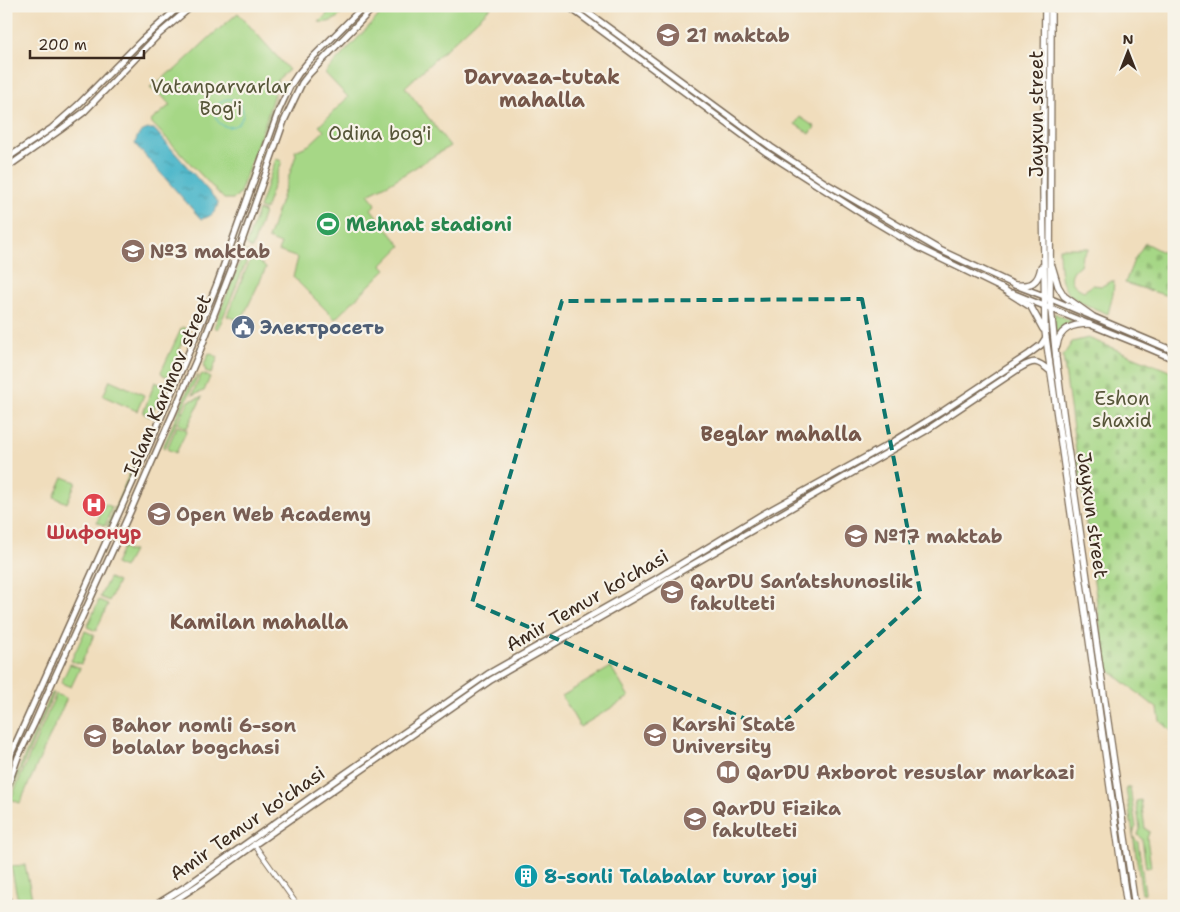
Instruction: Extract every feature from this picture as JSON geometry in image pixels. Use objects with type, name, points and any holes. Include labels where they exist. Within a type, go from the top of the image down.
[{"type":"highway","name":"Jayxun street","points":[[1045,6],[1047,258],[1050,299],[1047,307],[1045,339],[1126,905]]},
{"type":"highway","name":"Jayxun street","points":[[1051,6],[1047,258],[1044,296],[1056,358],[1134,904]]},
{"type":"highway","points":[[1015,285],[1026,286],[1038,279],[1047,258]]},
{"type":"highway","points":[[1047,258],[1064,296],[1092,316]]},
{"type":"highway","points":[[1001,288],[1031,308],[1045,331]]},
{"type":"highway","points":[[1056,358],[1057,342],[1063,332],[1070,326],[1089,324]]},
{"type":"highway","points":[[1093,672],[1101,670]]},
{"type":"highway","points":[[1101,725],[1108,725]]},
{"type":"highway","points":[[1117,836],[1124,835]]},
{"type":"main road","points":[[6,159],[50,129],[77,106],[142,40],[180,6]]},
{"type":"main road","points":[[6,168],[84,112],[158,34],[192,6]]},
{"type":"main road","name":"Islam Karimov street","points":[[6,765],[148,448],[218,284],[261,158],[290,86],[308,62],[364,6]]},
{"type":"main road","name":"Islam Karimov street","points":[[6,791],[18,757],[131,510],[205,338],[241,244],[284,121],[302,83],[375,6]]},
{"type":"main road","points":[[568,6],[577,8],[779,153],[864,206],[940,250],[1015,285],[1174,351]]},
{"type":"main road","points":[[577,8],[776,158],[919,248],[1001,288],[1174,359]]},
{"type":"main road","points":[[776,158],[779,153]]},
{"type":"main road","points":[[261,158],[269,161]]},
{"type":"main road","name":"Amir Temur ko'chasi","points":[[166,906],[200,884],[310,798],[488,674],[656,579],[763,514],[893,442],[1029,354],[1041,345],[1045,339]]},
{"type":"main road","name":"Amir Temur ko'chasi","points":[[154,906],[253,842],[491,680],[950,416],[1028,363],[1041,363],[1050,370]]},
{"type":"main road","points":[[726,536],[730,543]]},
{"type":"main road","points":[[6,892],[9,906]]},
{"type":"main road","points":[[1118,906],[1134,904]]},
{"type":"street","points":[[253,842],[298,906]]},
{"type":"highlighted area","points":[[862,299],[921,596],[774,731],[472,603],[562,301]]},
{"type":"green space","points":[[335,6],[349,6],[333,20],[319,22]]},
{"type":"green space","name":"Odina bog'i","points":[[388,6],[492,6],[405,87],[450,146],[390,183],[368,194],[376,204],[371,209],[401,246],[382,265],[386,269],[335,319],[293,277],[298,258],[278,251],[281,244],[268,239],[296,155],[295,151],[309,145],[324,131],[319,126],[348,97],[325,73]]},
{"type":"green space","name":"Vatanparvarlar Bog'i","points":[[238,13],[289,70],[278,79],[267,117],[239,195],[233,199],[224,199],[152,123],[151,121],[170,105],[163,97],[150,88],[175,70]]},
{"type":"green space","points":[[277,93],[270,122],[245,198],[242,200],[241,199]]},
{"type":"green space","points":[[800,117],[815,127],[810,134],[795,124]]},
{"type":"green space","points":[[276,159],[282,161],[265,210],[259,208]]},
{"type":"green space","points":[[258,210],[264,212],[252,249],[246,245]]},
{"type":"green space","points":[[1145,243],[1174,258],[1167,279],[1171,281],[1168,296],[1125,283],[1134,260]]},
{"type":"green space","points":[[1059,248],[1089,248],[1082,256],[1080,265],[1073,272],[1072,276],[1073,283],[1079,289],[1084,291],[1093,285],[1102,286],[1114,281],[1108,314],[1082,303],[1068,293],[1061,276]]},
{"type":"green space","points":[[244,251],[250,253],[218,329],[214,327]]},
{"type":"green space","points":[[252,255],[266,268],[241,321],[227,316]]},
{"type":"green space","points":[[1054,313],[1072,321],[1064,325],[1056,337]]},
{"type":"green space","points":[[182,327],[190,330],[186,339],[182,341],[180,352],[169,377],[161,372]]},
{"type":"green space","name":"Eshon shaxid","points":[[1088,338],[1174,373],[1174,733],[1160,721],[1158,709],[1106,668],[1063,356],[1072,342]]},
{"type":"green space","points":[[209,353],[218,357],[211,374],[206,372],[203,367]]},
{"type":"green space","points":[[198,375],[165,448],[163,447],[191,382]]},
{"type":"green space","points":[[201,375],[210,377],[204,391],[192,395]]},
{"type":"green space","points":[[110,380],[144,395],[137,411],[103,396]]},
{"type":"green space","points":[[155,382],[165,386],[150,417],[143,413]]},
{"type":"green space","points":[[202,397],[187,428],[178,424],[189,401]]},
{"type":"green space","points":[[177,426],[187,430],[176,453],[167,449]]},
{"type":"green space","points":[[138,454],[141,455],[109,527],[107,526]]},
{"type":"green space","points":[[63,477],[76,482],[67,503],[54,497]]},
{"type":"green space","points":[[105,504],[112,507],[105,526],[97,522]]},
{"type":"green space","points":[[123,547],[126,551],[133,551],[124,568],[115,564]]},
{"type":"green space","points":[[109,578],[118,582],[109,601],[100,597]]},
{"type":"green space","points":[[99,600],[108,604],[96,631],[87,627]]},
{"type":"green space","points":[[85,631],[94,635],[81,664],[71,661]]},
{"type":"green space","points":[[70,664],[80,668],[71,687],[61,683]]},
{"type":"green space","points":[[611,667],[629,697],[580,727],[562,696]]},
{"type":"green space","points":[[52,693],[54,693],[8,803],[6,803],[12,785]]},
{"type":"green space","points":[[56,694],[66,698],[66,700],[19,803],[11,799]]},
{"type":"green space","points":[[1126,788],[1130,788],[1136,827],[1133,835]]},
{"type":"green space","points":[[1141,800],[1145,829],[1149,831],[1147,838],[1151,867],[1146,868],[1142,839],[1138,835],[1140,829],[1136,801]]},
{"type":"green space","points":[[1133,835],[1138,842],[1145,893],[1142,894]]},
{"type":"green space","points":[[25,865],[33,903],[19,906],[11,866]]},
{"type":"water","points":[[149,129],[154,129],[218,202],[215,211],[211,215],[201,219],[135,144],[139,134]]},
{"type":"waterway","points":[[229,99],[239,103],[243,113],[239,123],[229,127],[219,123],[215,113],[219,103],[229,99]]},
{"type":"place","name":"21 maktab","points":[[668,35]]},
{"type":"place","name":"Mehnat stadioni","points":[[328,224]]},
{"type":"place","name":"№3 maktab","points":[[133,251]]},
{"type":"place","name":"Электросеть","points":[[243,327]]},
{"type":"place","name":"Шифонур","points":[[94,505]]},
{"type":"place","name":"Open Web Academy","points":[[159,514]]},
{"type":"place","name":"№17 maktab","points":[[856,536]]},
{"type":"place","name":"QarDU San‘atshunoslik fakulteti","points":[[672,592]]},
{"type":"place","name":"Karshi State University","points":[[655,735]]},
{"type":"place","name":"Bahor nomli 6-son bolalar bogchasi","points":[[95,736]]},
{"type":"place","name":"QarDU Axborot resuslar markazi","points":[[728,772]]},
{"type":"place","name":"QarDU Fizika fakulteti","points":[[695,819]]},
{"type":"place","name":"8-sonli Talabalar turar joyi","points":[[526,876]]},
{"type":"district","name":"Darvaza-tutak mahalla","points":[[542,88]]},
{"type":"district","name":"Beglar mahalla","points":[[781,434]]},
{"type":"district","name":"Kamilan mahalla","points":[[259,622]]}]
